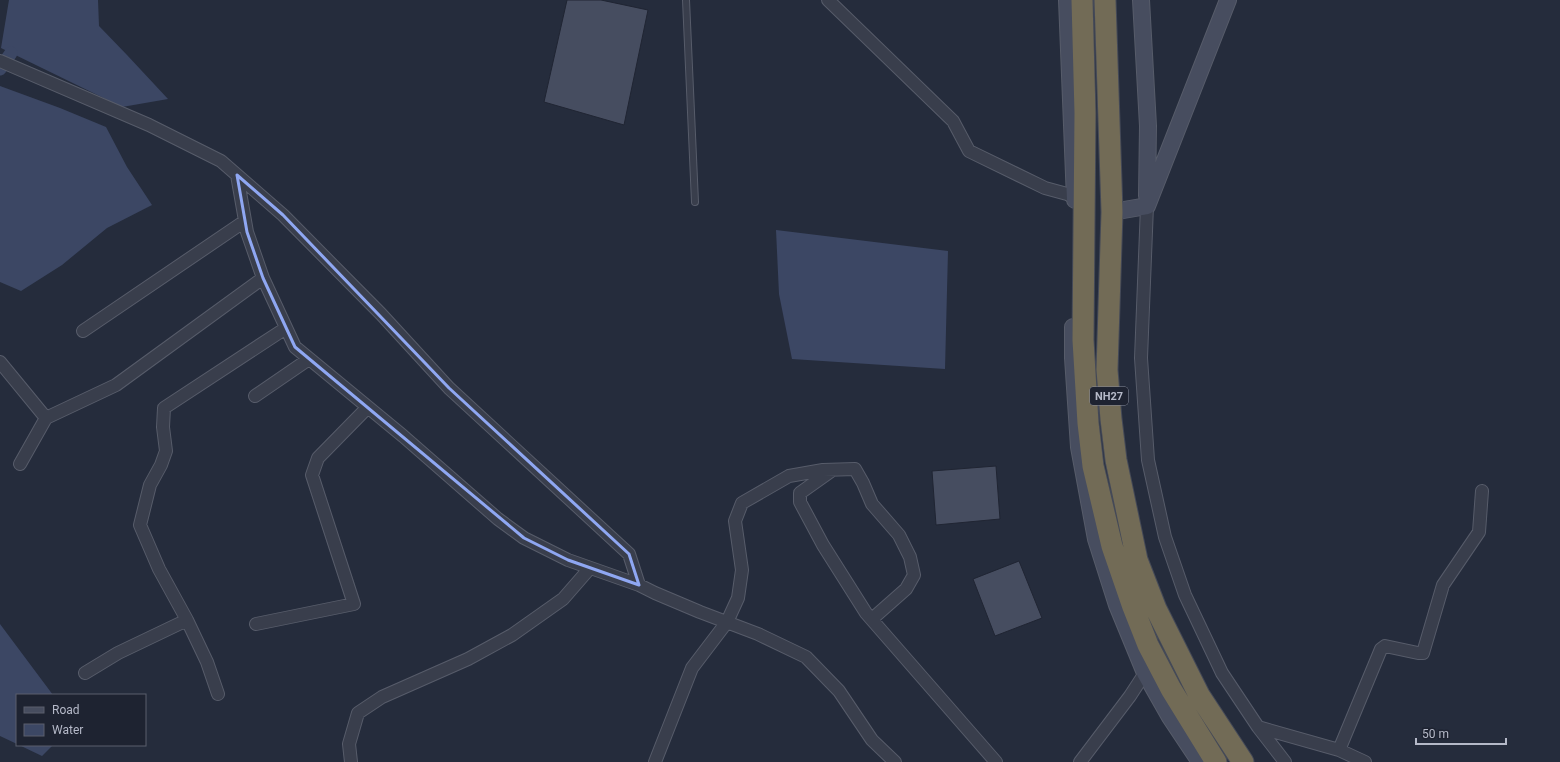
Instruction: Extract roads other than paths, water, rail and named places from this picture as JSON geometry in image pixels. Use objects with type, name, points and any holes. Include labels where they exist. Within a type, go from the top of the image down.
[{"type":"highway","name":"NH27","points":[[1082,0],[1085,113],[1084,340],[1088,423],[1093,466],[1112,546],[1148,645],[1171,689],[1216,762]]},
{"type":"highway","name":"NH27","points":[[1105,0],[1112,212],[1108,370],[1111,419],[1122,492],[1137,560],[1156,609],[1179,658],[1199,695],[1243,762]]},
{"type":"street","points":[[828,0],[953,121],[969,151],[1045,188],[1067,194],[1075,198]]},
{"type":"street","points":[[1067,0],[1075,198],[1073,358],[1079,447],[1096,539],[1117,605],[1145,673],[1170,716],[1200,762]]},
{"type":"street","points":[[1141,0],[1148,126],[1147,206],[1141,358],[1148,460],[1165,537],[1185,595],[1222,673],[1258,727],[1285,762]]},
{"type":"street","points":[[1147,206],[1228,0]]},
{"type":"street","points":[[0,62],[149,125],[221,161],[283,215],[381,314],[449,388],[629,554],[639,584]]},
{"type":"street","points":[[237,175],[247,232],[263,278],[295,347],[403,436],[498,519],[524,538],[568,560],[639,584],[661,596],[758,634],[806,656],[839,691],[872,740],[895,762]]},
{"type":"street","points":[[1112,212],[1147,206]]},
{"type":"street","points":[[83,331],[245,222]]},
{"type":"street","points":[[20,464],[46,418],[116,385],[263,278]]},
{"type":"street","points":[[218,694],[207,662],[187,620],[159,569],[140,525],[150,485],[161,465],[166,451],[163,427],[164,408],[286,328]]},
{"type":"street","points":[[255,396],[309,359]]},
{"type":"street","points":[[0,362],[46,418]]},
{"type":"street","points":[[256,624],[354,604],[312,475],[318,458],[368,407]]},
{"type":"street","points":[[655,762],[692,668],[727,622],[738,598],[742,570],[735,521],[742,503],[789,476],[832,470],[855,469],[872,504],[899,535],[910,557],[914,575],[906,589],[872,619]]},
{"type":"street","points":[[832,470],[800,493],[800,502],[823,545],[866,613],[996,762]]},
{"type":"street","points":[[1339,750],[1381,649],[1385,646],[1418,653],[1422,652],[1443,585],[1479,532],[1482,491]]},
{"type":"street","points":[[351,762],[349,744],[358,713],[382,697],[468,659],[512,635],[563,599],[590,568]]},
{"type":"street","points":[[84,673],[118,653],[187,620]]},
{"type":"street","points":[[1080,762],[1130,696],[1145,673]]},
{"type":"street","points":[[1258,727],[1339,750],[1365,762]]},
{"type":"lane","points":[[686,0],[695,202]]},
{"type":"water","points":[[9,0],[98,0],[99,26],[168,99],[122,107],[1,48]]},
{"type":"water","points":[[0,86],[106,127],[127,167],[152,205],[107,228],[62,265],[21,291],[0,282]]},
{"type":"water","points":[[776,230],[948,251],[945,369],[792,359],[779,294]]},
{"type":"water","points":[[0,624],[52,694],[16,694],[16,744],[0,736]]},
{"type":"water","points":[[21,746],[52,746],[42,756]]},
{"type":"waterway","points":[[0,69],[11,53]]}]
